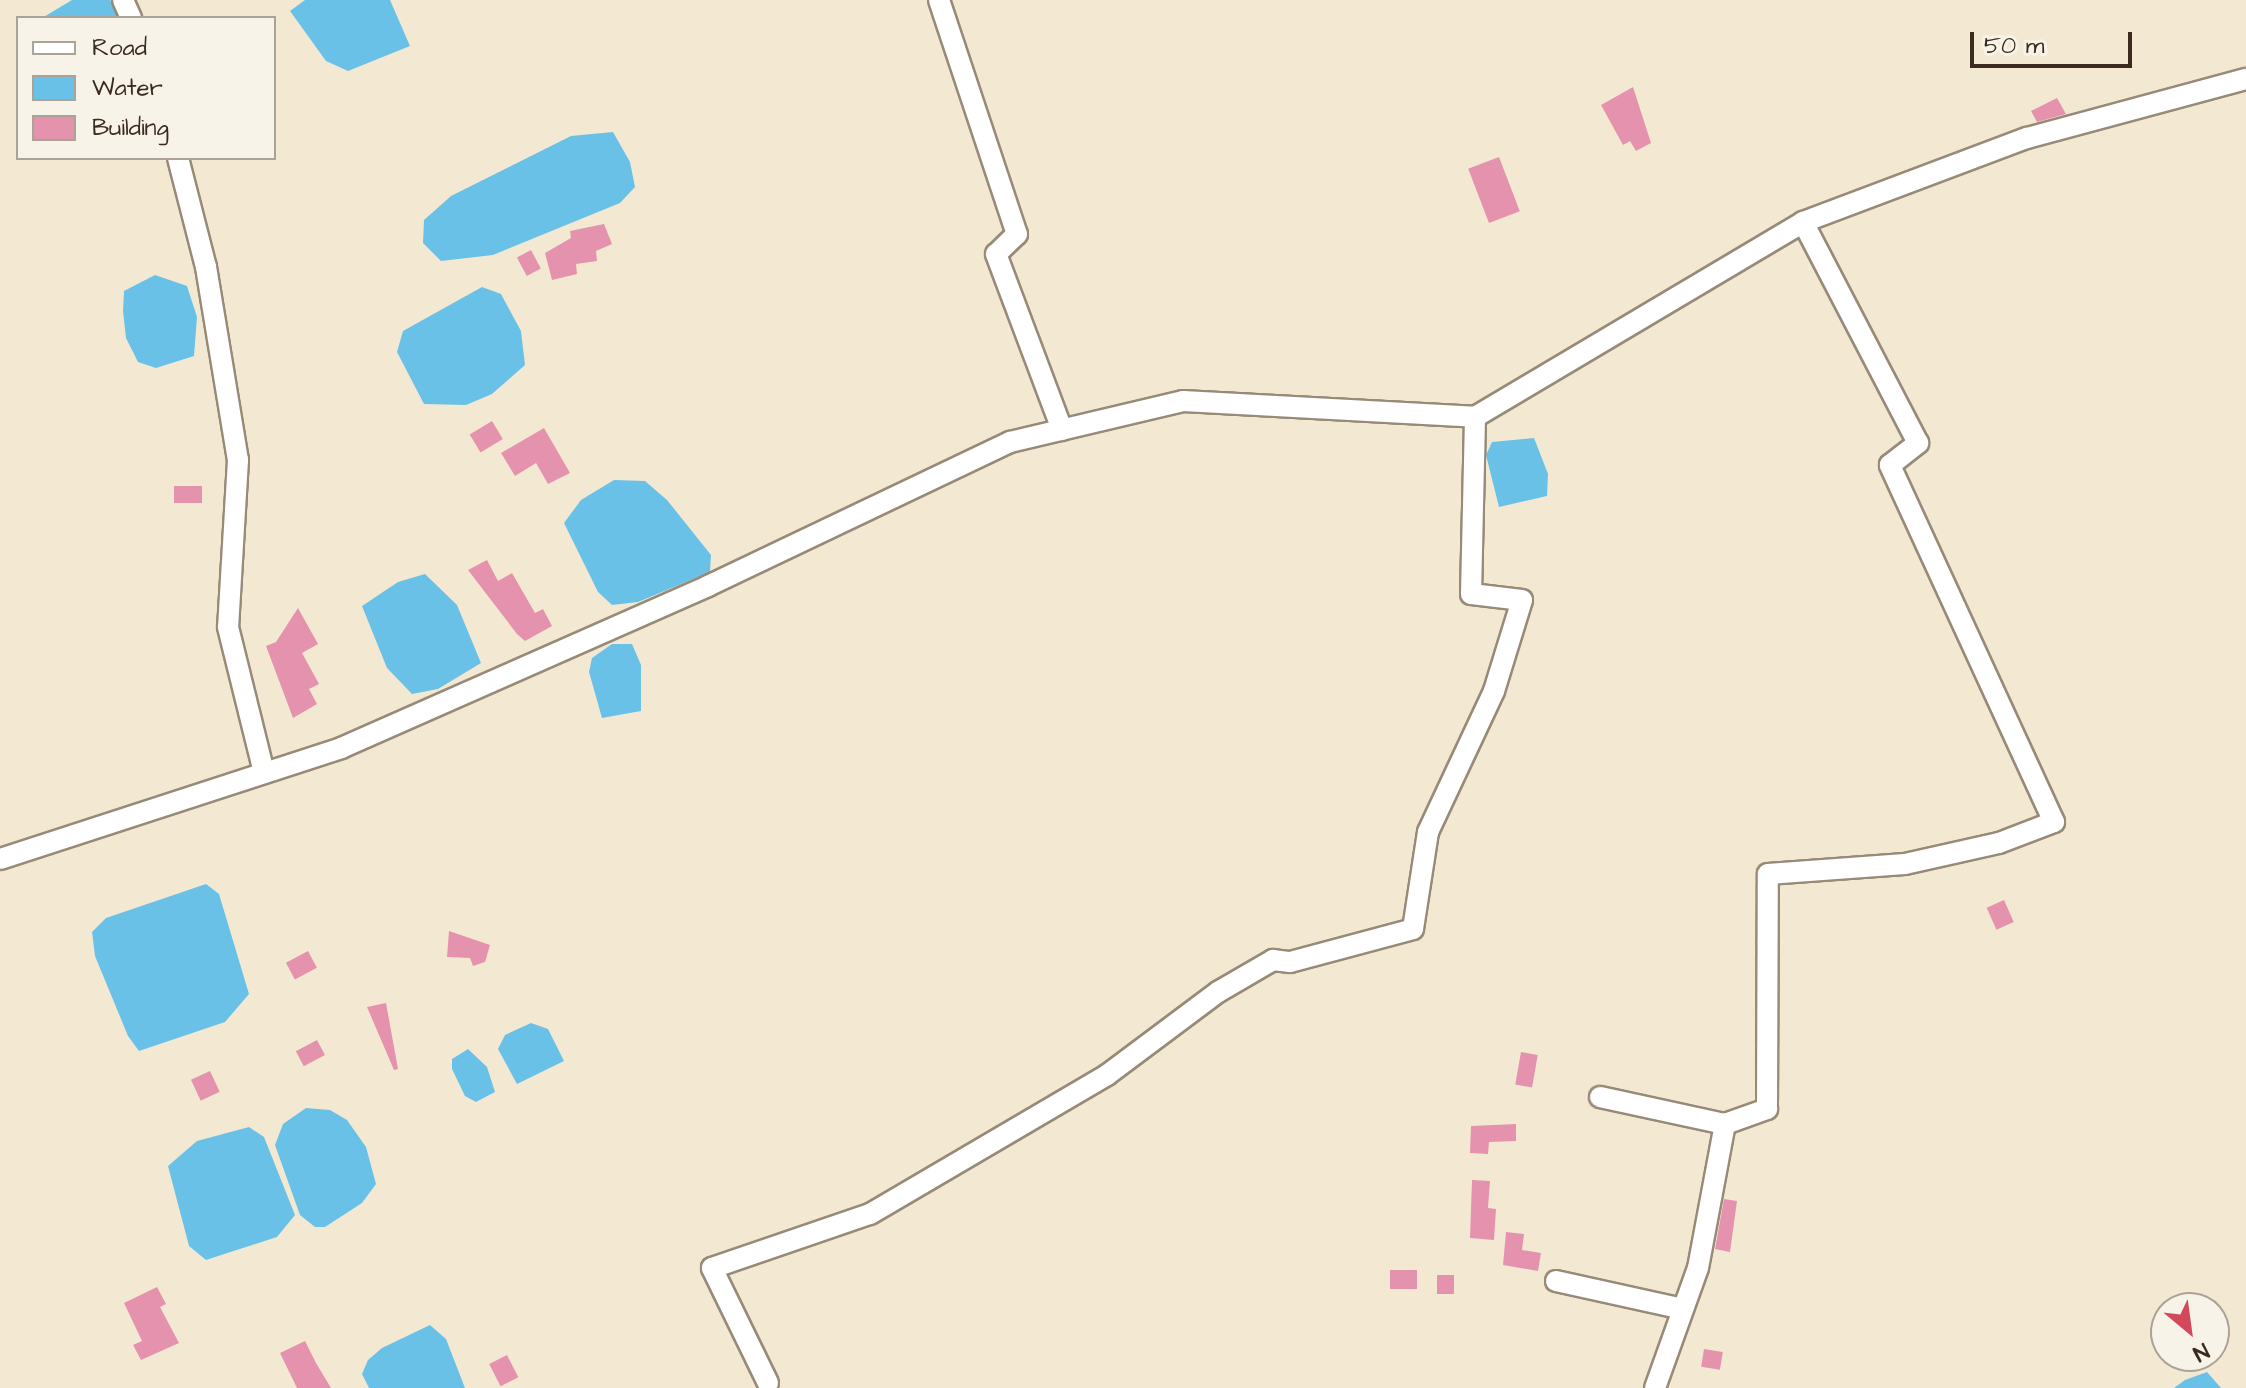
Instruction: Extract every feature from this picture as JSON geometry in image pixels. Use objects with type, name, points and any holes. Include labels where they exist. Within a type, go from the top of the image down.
[{"type":"street","points":[[939,0],[1017,234],[996,254],[1062,430]]},
{"type":"street","points":[[0,859],[341,748],[708,586],[1010,442],[1183,401],[1475,417],[1803,222],[2027,138],[2246,79]]},
{"type":"street","points":[[179,160],[206,267],[238,460],[228,627],[264,772]]},
{"type":"street","points":[[1600,1097],[1725,1124],[1767,1109],[1768,874],[1905,864],[1999,843],[2054,822],[1890,465],[1918,443],[1803,222]]},
{"type":"street","points":[[768,1383],[712,1268],[870,1214],[1107,1075],[1218,992],[1273,960],[1290,962],[1413,929],[1428,832],[1494,691],[1522,600],[1471,594],[1475,417]]},
{"type":"street","points":[[1655,1388],[1698,1268],[1725,1124]]},
{"type":"street","points":[[1556,1281],[1683,1309]]},
{"type":"water","points":[[72,0],[110,0],[120,16],[45,16]]},
{"type":"water","points":[[305,0],[390,0],[410,46],[348,71],[326,61],[290,11]]},
{"type":"water","points":[[613,132],[630,162],[635,187],[620,203],[493,255],[441,261],[423,243],[424,220],[451,196],[571,136]]},
{"type":"water","points":[[155,275],[187,286],[197,317],[194,356],[156,368],[138,362],[126,338],[123,311],[124,291]]},
{"type":"water","points":[[482,287],[501,294],[521,331],[525,365],[492,394],[466,405],[424,404],[397,352],[403,331]]},
{"type":"water","points":[[1534,438],[1548,474],[1547,496],[1499,507],[1486,455],[1492,442]]},
{"type":"water","points":[[614,480],[645,481],[667,500],[711,555],[710,572],[638,602],[612,605],[598,592],[564,523],[581,500]]},
{"type":"water","points":[[425,574],[457,605],[481,663],[438,689],[412,694],[387,668],[362,606],[398,582]]},
{"type":"water","points":[[612,644],[632,644],[641,665],[641,711],[602,718],[589,672],[592,658]]},
{"type":"water","points":[[206,884],[219,894],[249,994],[225,1022],[139,1051],[128,1036],[95,956],[92,932],[106,918]]},
{"type":"water","points":[[531,1023],[548,1029],[564,1061],[517,1084],[498,1049],[505,1035]]},
{"type":"water","points":[[468,1049],[487,1067],[495,1092],[476,1102],[465,1096],[452,1069],[452,1059]]},
{"type":"water","points":[[306,1108],[330,1110],[347,1120],[366,1147],[376,1184],[362,1203],[325,1227],[315,1227],[300,1215],[275,1145],[283,1124]]},
{"type":"water","points":[[249,1127],[264,1137],[295,1215],[277,1237],[206,1260],[189,1246],[168,1166],[197,1141]]},
{"type":"water","points":[[430,1325],[446,1339],[465,1388],[369,1388],[362,1374],[368,1360],[382,1348]]},
{"type":"water","points":[[2207,1372],[2221,1388],[2174,1388]]},
{"type":"building","points":[[1633,87],[1651,143],[1636,151],[1630,141],[1623,145],[1601,105]]},
{"type":"building","points":[[2057,98],[2066,114],[2037,122],[2031,111]]},
{"type":"building","points":[[1499,157],[1520,211],[1489,223],[1468,169]]},
{"type":"building","points":[[604,224],[612,244],[596,251],[597,261],[576,264],[577,274],[552,280],[545,253],[571,238],[570,231]]},
{"type":"building","points":[[531,250],[541,269],[527,276],[517,258]]},
{"type":"building","points":[[492,421],[503,439],[481,452],[470,434]]},
{"type":"building","points":[[544,428],[570,473],[548,484],[536,463],[515,476],[501,453]]},
{"type":"building","points":[[174,486],[202,486],[202,503],[174,503]]},
{"type":"building","points":[[487,560],[498,581],[512,573],[535,613],[543,609],[552,626],[525,641],[517,634],[468,570]]},
{"type":"building","points":[[298,608],[318,644],[302,653],[319,684],[309,689],[317,704],[293,718],[266,646],[276,642]]},
{"type":"building","points":[[2004,900],[2014,922],[1996,930],[1987,908]]},
{"type":"building","points":[[449,931],[490,945],[485,962],[473,966],[470,958],[447,957]]},
{"type":"building","points":[[308,951],[317,968],[295,980],[286,963]]},
{"type":"building","points":[[386,1003],[398,1069],[394,1070],[367,1007]]},
{"type":"building","points":[[317,1040],[325,1055],[304,1066],[296,1051]]},
{"type":"building","points":[[1521,1052],[1538,1055],[1532,1087],[1515,1084]]},
{"type":"building","points":[[210,1071],[220,1092],[201,1101],[191,1080]]},
{"type":"building","points":[[1516,1124],[1516,1141],[1489,1142],[1488,1154],[1470,1153],[1471,1126]]},
{"type":"building","points":[[1472,1180],[1490,1181],[1488,1208],[1496,1209],[1494,1240],[1470,1238]]},
{"type":"building","points":[[1724,1199],[1737,1201],[1730,1252],[1715,1249]]},
{"type":"building","points":[[1506,1232],[1524,1234],[1522,1250],[1541,1253],[1538,1271],[1503,1265]]},
{"type":"building","points":[[1390,1270],[1417,1270],[1417,1289],[1390,1289]]},
{"type":"building","points":[[1437,1275],[1454,1275],[1454,1294],[1437,1294]]},
{"type":"building","points":[[157,1287],[166,1304],[160,1307],[179,1343],[141,1360],[133,1345],[142,1341],[124,1303]]},
{"type":"building","points":[[305,1341],[331,1388],[297,1388],[280,1353]]},
{"type":"building","points":[[1704,1349],[1723,1352],[1720,1370],[1701,1367]]},
{"type":"building","points":[[507,1355],[518,1377],[501,1386],[489,1364]]}]
